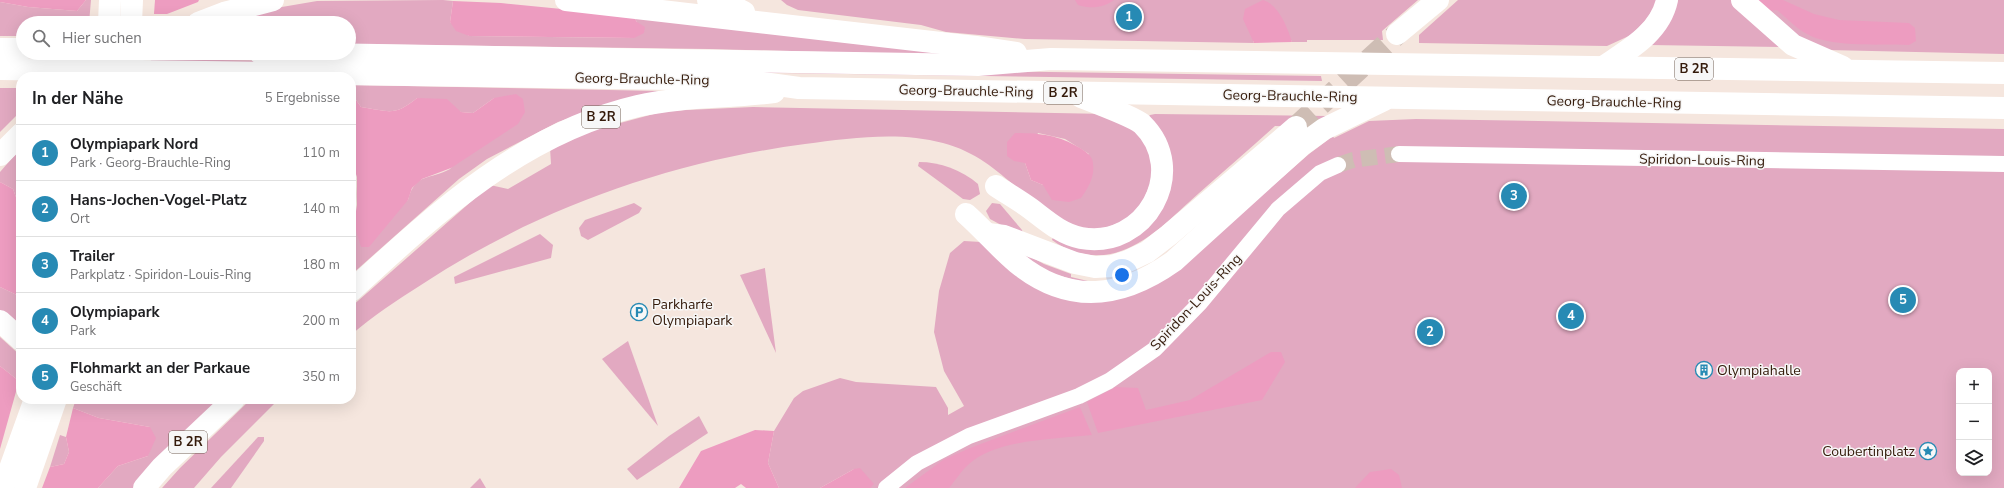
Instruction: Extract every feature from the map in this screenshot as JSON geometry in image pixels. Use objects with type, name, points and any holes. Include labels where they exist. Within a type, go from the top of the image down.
[{"type":"highway","points":[[109,16],[110,0]]},
{"type":"highway","points":[[131,16],[132,0]]},
{"type":"highway","points":[[216,16],[273,0]]},
{"type":"highway","name":"B 2R","points":[[566,0],[976,47],[1051,59]]},
{"type":"highway","points":[[708,0],[732,6],[764,23]]},
{"type":"highway","points":[[1397,34],[1438,0]]},
{"type":"highway","points":[[1603,67],[1641,40],[1657,23],[1667,0]]},
{"type":"highway","points":[[1742,0],[1793,44],[1851,71]]},
{"type":"highway","points":[[0,49],[16,49]]},
{"type":"highway","name":"Georg-Brauchle-Ring","points":[[356,55],[978,65],[1051,59],[2004,73]]},
{"type":"highway","points":[[105,72],[106,60]]},
{"type":"highway","points":[[105,72],[125,60]]},
{"type":"highway","points":[[127,72],[128,60]]},
{"type":"highway","name":"Georg-Brauchle-Ring","points":[[0,69],[112,72]]},
{"type":"highway","name":"Georg-Brauchle-Ring","points":[[356,76],[741,80],[799,88],[2004,108]]},
{"type":"highway","name":"B 2R","points":[[356,287],[430,220],[485,177],[527,150],[564,131],[601,117],[639,106],[673,101],[743,96],[799,88]]},
{"type":"highway","points":[[1054,254],[996,186],[1055,228],[1080,238],[1108,239],[1123,234],[1137,225],[1147,214],[1158,195],[1161,180],[1161,162],[1155,141],[1140,123],[1073,93]]},
{"type":"highway","points":[[966,214],[988,234],[997,246],[1034,275],[1066,289],[1100,292],[1123,288],[1153,276],[1174,261],[1302,145],[1324,129],[1390,98]]},
{"type":"highway","points":[[988,234],[1004,236],[1075,263],[1095,267],[1112,266],[1128,261],[1146,252],[1296,127]]},
{"type":"highway","points":[[0,155],[16,139]]},
{"type":"highway","points":[[0,321],[16,335]]},
{"type":"highway","name":"B 2R","points":[[144,488],[162,467],[229,404]]},
{"type":"highway","points":[[3,488],[43,406]]},
{"type":"highway","points":[[25,488],[43,406]]},
{"type":"street","name":"Spiridon-Louis-Ring","points":[[1399,154],[2004,164]]},
{"type":"street","name":"Spiridon-Louis-Ring","points":[[886,488],[917,463],[969,436],[1079,396],[1109,381],[1155,349],[1205,297],[1278,209],[1296,191],[1320,173],[1338,165]]},
{"type":"shaded area","points":[[0,0],[86,0],[77,11],[28,7],[0,2]]},
{"type":"shaded area","points":[[86,0],[91,0],[90,16],[16,16],[16,36],[0,36],[0,2],[28,7],[77,11]]},
{"type":"shaded area","points":[[155,0],[199,0],[198,2],[167,14],[154,14]]},
{"type":"shaded area","points":[[781,0],[1418,0],[1382,31],[1383,40],[1307,40],[1307,42],[1292,42],[1291,40],[1253,41],[1254,43],[1025,39],[946,32],[921,25],[798,10],[787,5]]},
{"type":"shaded area","points":[[1075,0],[1114,0],[1106,5],[1088,7],[1078,5]]},
{"type":"shaded area","points":[[1263,0],[1274,7],[1282,17],[1292,42],[1254,43],[1243,19],[1245,9]]},
{"type":"shaded area","points":[[1458,0],[1659,0],[1646,20],[1631,35],[1607,46],[1419,43],[1419,35]]},
{"type":"shaded area","points":[[1675,0],[1734,0],[1781,47],[1650,45]]},
{"type":"shaded area","points":[[1754,0],[2004,0],[2004,54],[1828,50],[1804,41]]},
{"type":"shaded area","points":[[1754,0],[1783,0],[1814,14],[1839,20],[1909,23],[1915,28],[1916,41],[1909,45],[1872,45],[1821,40],[1801,31],[1777,10],[1766,11]]},
{"type":"shaded area","points":[[317,1],[453,1],[450,22],[469,36],[634,38],[637,22],[633,16],[942,51],[942,55],[709,49],[356,44],[356,16],[247,16],[276,8]]},
{"type":"shaded area","points":[[453,1],[501,3],[633,16],[637,22],[645,27],[644,33],[634,38],[469,36],[456,31],[450,22]]},
{"type":"shaded area","points":[[151,60],[220,60],[1321,76],[1322,81],[151,64]]},
{"type":"shaded area","points":[[356,85],[659,91],[599,108],[558,122],[487,159],[459,179],[356,271],[356,223],[408,200],[411,191],[419,181],[450,169],[494,98],[473,113],[461,112],[417,98],[402,108],[391,111],[361,107],[356,100]]},
{"type":"shaded area","points":[[0,88],[16,88],[16,116],[0,132]]},
{"type":"shaded area","points":[[516,94],[523,99],[525,112],[518,124],[451,168],[422,179],[412,188],[408,200],[369,247],[361,247],[356,231],[356,100],[361,107],[391,111],[402,108],[417,98],[447,99],[461,112],[473,113],[494,98]]},
{"type":"shaded area","points":[[753,107],[1108,114],[1131,125],[1145,140],[1155,172],[1137,216],[1092,233],[1049,214],[986,163],[959,148],[943,143],[926,139],[892,136],[822,142],[754,152],[654,176],[557,212],[510,233],[465,258],[394,302],[356,331],[356,303],[490,185],[508,189],[551,164],[550,148],[594,130],[665,111]],"holes":[[[1038,133],[1065,139],[1089,154],[1043,185],[1031,180],[1025,163]]]},
{"type":"shaded area","points":[[1150,115],[1328,116],[1315,127],[1275,126],[1160,228],[1127,249],[1106,255],[1090,255],[1082,254],[1066,248],[1052,240],[1053,237],[1066,243],[1156,215],[1146,119]]},
{"type":"shaded area","points":[[1416,119],[2004,129],[2004,488],[839,488],[854,469],[820,488],[779,488],[768,463],[774,431],[794,398],[803,391],[840,378],[856,382],[936,387],[948,408],[948,415],[964,406],[944,371],[934,332],[939,291],[950,253],[964,241],[981,242],[1062,296],[1185,262],[1309,154],[1333,136],[1334,138],[1369,121]]},
{"type":"shaded area","points":[[1015,133],[1041,134],[1057,138],[1080,148],[1089,154],[1093,161],[1093,173],[1092,178],[1081,198],[1069,202],[1052,200],[1043,185],[1031,180],[1025,163],[1014,161],[1007,156],[1007,142]]},
{"type":"shaded area","points":[[16,154],[16,197],[13,189],[0,182],[0,172]]},
{"type":"shaded area","points":[[919,162],[935,163],[958,171],[978,184],[980,194],[970,200],[963,199],[918,166]]},
{"type":"shaded area","points":[[0,182],[13,189],[16,197],[16,295],[0,287]]},
{"type":"shaded area","points":[[634,203],[642,208],[639,213],[588,240],[581,236],[579,228],[585,220]]},
{"type":"shaded area","points":[[992,203],[1000,204],[1022,230],[1023,234],[1020,235],[990,219],[986,211]]},
{"type":"shaded area","points":[[540,234],[553,245],[551,258],[455,284],[454,277]]},
{"type":"shaded area","points":[[1022,252],[1044,264],[1071,274],[1071,277],[1092,282],[1097,286],[1039,270]]},
{"type":"shaded area","points":[[765,269],[776,353],[740,275]]},
{"type":"shaded area","points":[[0,287],[16,295],[16,327],[0,310]]},
{"type":"shaded area","points":[[0,337],[16,351],[16,379],[0,366]]},
{"type":"shaded area","points":[[628,341],[658,426],[602,359]]},
{"type":"shaded area","points":[[1271,352],[1281,352],[1285,362],[1262,400],[1098,433],[1087,402],[1116,387],[1138,388],[1146,410],[1190,400]]},
{"type":"shaded area","points":[[0,366],[16,379],[16,392],[0,449]]},
{"type":"shaded area","points":[[74,404],[218,404],[134,488],[98,488],[118,466],[148,456],[150,427],[99,418],[73,408]]},
{"type":"shaded area","points":[[246,404],[274,404],[221,457],[194,488],[162,488],[180,468]]},
{"type":"shaded area","points":[[1080,407],[1092,435],[1045,439],[995,449],[969,464],[949,488],[905,488],[943,460],[970,448]]},
{"type":"shaded area","points":[[73,408],[99,418],[150,427],[156,438],[148,456],[118,466],[98,488],[42,488],[50,467],[64,464],[69,452],[66,437]]},
{"type":"shaded area","points":[[699,416],[708,433],[637,480],[627,469],[669,436]]},
{"type":"shaded area","points":[[755,430],[774,431],[768,463],[779,488],[746,488],[741,484],[735,488],[679,488],[701,451]]},
{"type":"shaded area","points":[[60,435],[66,437],[69,452],[64,464],[50,467]]},
{"type":"shaded area","points":[[258,437],[264,437],[264,441],[231,488],[211,488]]},
{"type":"shaded area","points":[[860,468],[874,484],[870,488],[820,488],[854,469]]},
{"type":"shaded area","points":[[1391,469],[1399,475],[1402,488],[1355,488],[1370,472]]},
{"type":"shaded area","points":[[480,478],[486,488],[470,488]]},
{"type":"tunnel","points":[[1296,127],[1397,34]]},
{"type":"tunnel","points":[[1338,165],[1353,160],[1399,154]]},
{"type":"place","name":"Olympiapark Nord","points":[[1129,17]]},
{"type":"place","name":"Trailer","points":[[1514,196]]},
{"type":"place","name":"Flohmarkt an der Parkaue","points":[[1903,300]]},
{"type":"place","name":"Parkharfe Olympiapark","points":[[639,312]]},
{"type":"place","name":"Olympiapark","points":[[1571,316]]},
{"type":"place","name":"Hans-Jochen-Vogel-Platz","points":[[1430,332]]},
{"type":"place","name":"Olympiahalle","points":[[1704,370]]},
{"type":"place","name":"Coubertinplatz","points":[[1928,451]]}]
